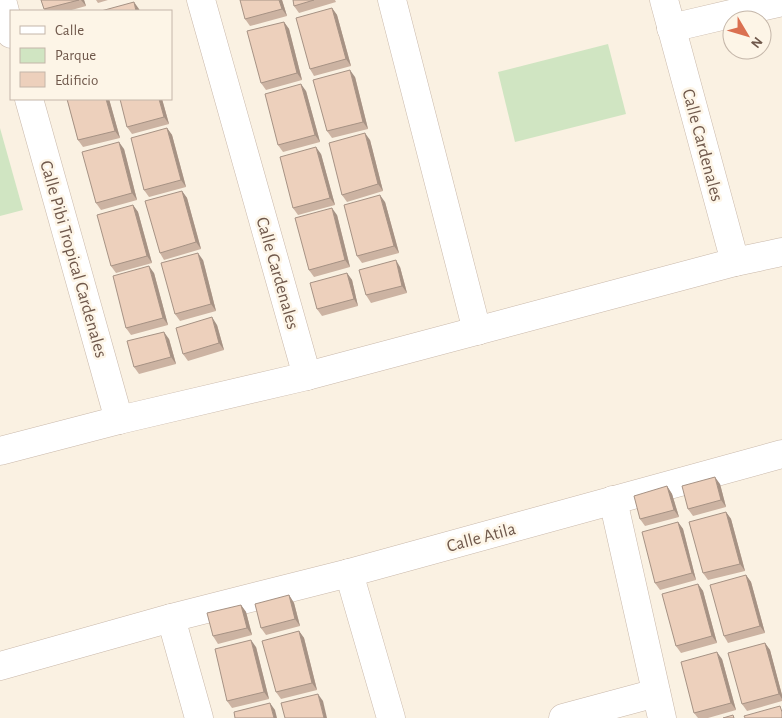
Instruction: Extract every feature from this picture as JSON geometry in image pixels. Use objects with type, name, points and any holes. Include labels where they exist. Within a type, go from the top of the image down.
[{"type":"street","points":[[2,0],[10,30]]},
{"type":"street","name":"Calle Cardenales","points":[[202,0],[307,376]]},
{"type":"street","points":[[392,0],[477,331]]},
{"type":"street","name":"Calle Cardenales","points":[[664,0],[735,262]]},
{"type":"street","points":[[671,28],[782,2]]},
{"type":"street","name":"Calle Pibi Tropical Cardenales","points":[[30,100],[119,420]]},
{"type":"street","points":[[0,451],[119,420],[307,376],[735,262],[782,252]]},
{"type":"street","name":"Calle Atila","points":[[0,666],[171,618],[349,573],[782,454]]},
{"type":"street","points":[[563,718],[659,705],[614,500]]},
{"type":"street","points":[[349,573],[391,718]]},
{"type":"street","points":[[171,618],[199,718]]},
{"type":"green space","points":[[608,44],[626,114],[515,142],[498,72]]},
{"type":"green space","points":[[0,128],[23,210],[0,216]]},
{"type":"building","points":[[41,0],[79,0],[44,9]]},
{"type":"building","points":[[240,0],[279,0],[282,9],[245,19]]},
{"type":"building","points":[[293,0],[314,0],[294,6]]},
{"type":"building","points":[[134,2],[136,10],[105,10]]},
{"type":"building","points":[[332,8],[346,59],[310,69],[296,18]]},
{"type":"building","points":[[284,22],[297,73],[261,83],[247,31]]},
{"type":"building","points":[[350,70],[363,122],[327,131],[313,80]]},
{"type":"building","points":[[301,84],[315,135],[278,145],[265,94]]},
{"type":"building","points":[[67,100],[106,100],[115,131],[78,140]]},
{"type":"building","points":[[120,100],[159,100],[164,117],[127,127]]},
{"type":"building","points":[[167,128],[181,180],[144,190],[131,138]]},
{"type":"building","points":[[365,133],[378,184],[342,195],[329,143]]},
{"type":"building","points":[[119,142],[132,193],[96,203],[82,152]]},
{"type":"building","points":[[316,147],[330,198],[293,208],[280,157]]},
{"type":"building","points":[[182,191],[196,242],[160,253],[145,201]]},
{"type":"building","points":[[380,195],[394,246],[357,256],[344,205]]},
{"type":"building","points":[[133,205],[147,256],[111,266],[97,215]]},
{"type":"building","points":[[332,208],[345,260],[309,270],[295,218]]},
{"type":"building","points":[[198,253],[211,304],[175,314],[161,263]]},
{"type":"building","points":[[396,260],[402,286],[366,295],[359,270]]},
{"type":"building","points":[[149,266],[163,318],[126,328],[113,276]]},
{"type":"building","points":[[347,273],[354,299],[317,309],[310,283]]},
{"type":"building","points":[[212,317],[219,343],[183,354],[176,328]]},
{"type":"building","points":[[164,332],[171,357],[134,367],[127,341]]},
{"type":"building","points":[[715,477],[721,500],[688,509],[682,486]]},
{"type":"building","points":[[667,486],[674,510],[640,519],[634,496]]},
{"type":"building","points":[[726,512],[740,564],[703,573],[689,522]]},
{"type":"building","points":[[678,522],[692,573],[655,583],[642,532]]},
{"type":"building","points":[[746,575],[760,626],[724,636],[710,585]]},
{"type":"building","points":[[698,584],[712,636],[676,646],[662,594]]},
{"type":"building","points":[[289,595],[295,619],[261,628],[255,604]]},
{"type":"building","points":[[241,605],[247,628],[213,636],[207,613]]},
{"type":"building","points":[[299,631],[312,683],[276,692],[262,641]]},
{"type":"building","points":[[251,640],[264,692],[227,701],[215,649]]},
{"type":"building","points":[[765,643],[779,694],[742,704],[728,653]]},
{"type":"building","points":[[717,652],[731,703],[694,713],[681,662]]},
{"type":"building","points":[[318,694],[324,718],[285,718],[281,703]]},
{"type":"building","points":[[270,703],[274,718],[235,718],[234,712]]},
{"type":"building","points":[[780,706],[782,718],[745,718],[744,716]]},
{"type":"building","points":[[733,715],[734,718],[723,718]]}]
